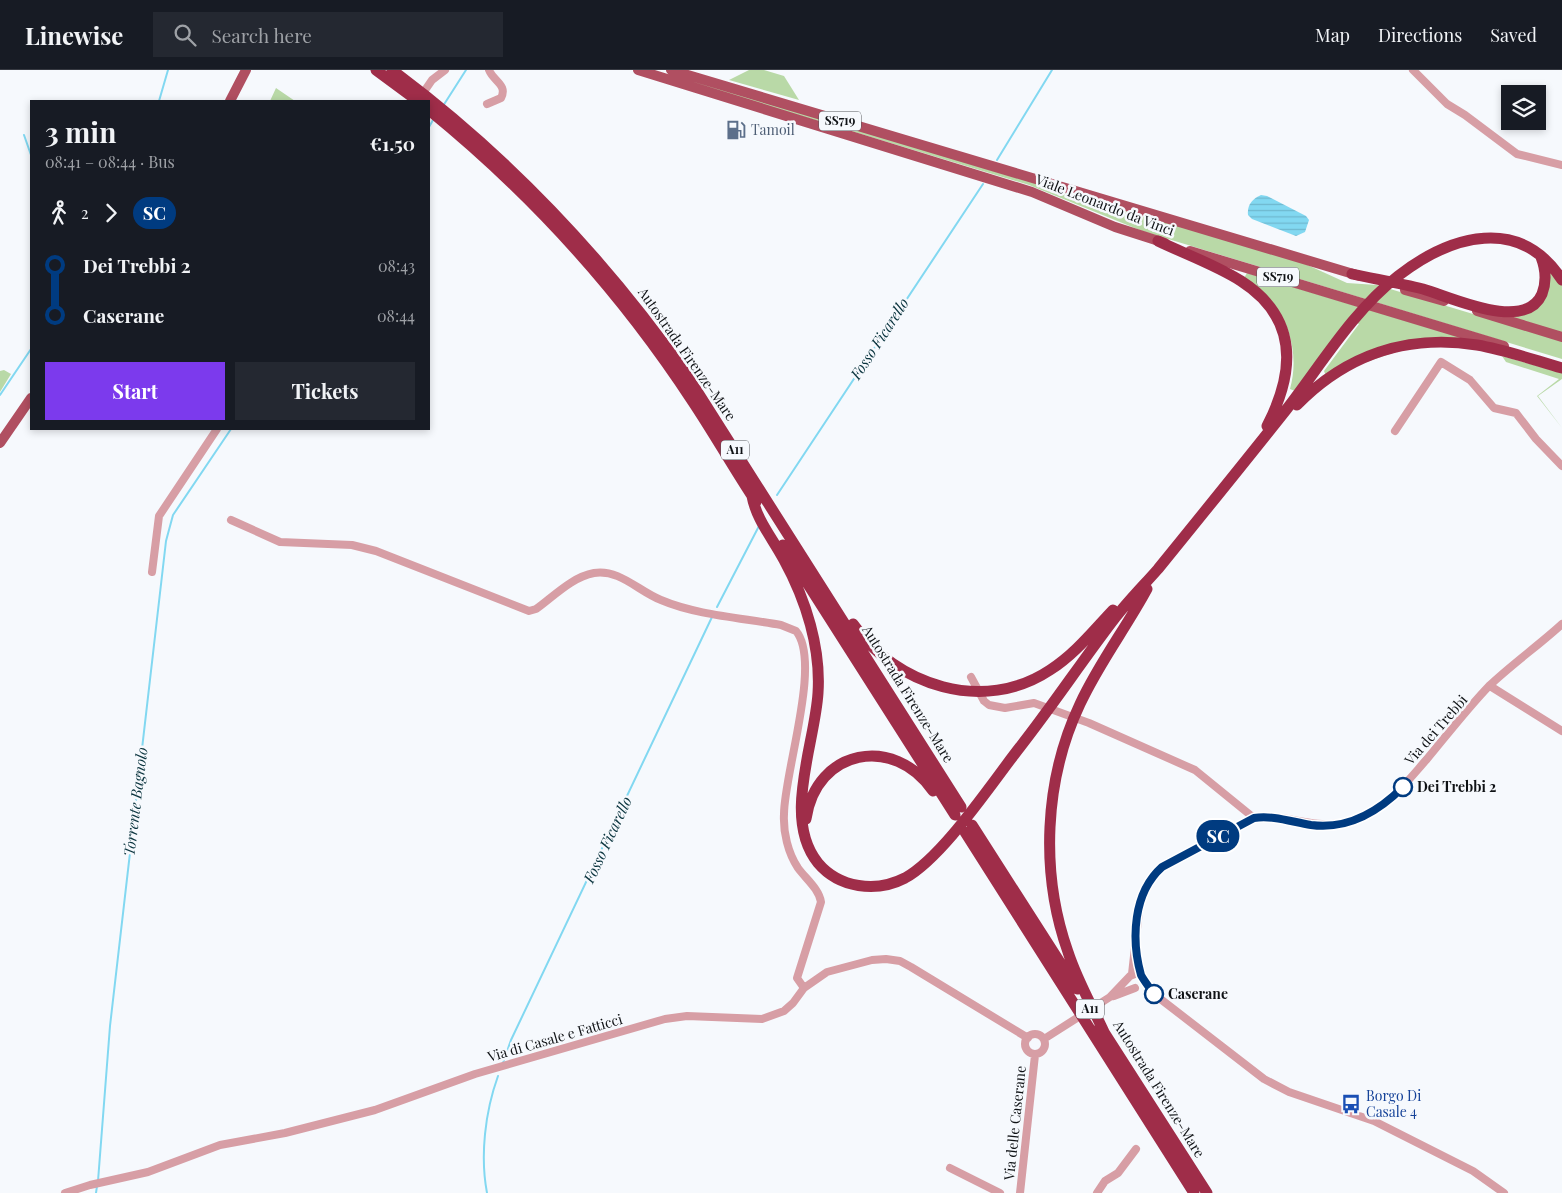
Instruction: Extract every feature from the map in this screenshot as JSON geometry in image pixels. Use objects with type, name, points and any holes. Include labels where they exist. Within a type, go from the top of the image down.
[{"type":"highway","name":"Autostrada Firenze-Mare","points":[[376,70],[411,90],[417,100]]},
{"type":"highway","name":"Autostrada Firenze-Mare","points":[[392,70],[423,100]]},
{"type":"highway","name":"Autostrada Firenze-Mare","points":[[430,106],[554,212],[618,283],[688,377],[806,561],[956,814]]},
{"type":"highway","name":"Autostrada Firenze-Mare","points":[[430,111],[461,131],[552,224],[603,281],[693,402],[956,814]]},
{"type":"highway","points":[[752,496],[756,512],[797,586],[815,643],[818,692],[802,801],[806,841],[818,863],[832,876],[849,884],[876,887],[902,879],[915,872],[948,839],[1078,671],[1116,616],[1157,570],[1356,318],[1395,278],[1437,251],[1473,239],[1493,237],[1516,240],[1539,253],[1562,280]]},
{"type":"highway","points":[[1158,242],[1241,281],[1268,304],[1278,320],[1285,341],[1287,372],[1280,400],[1256,447]]},
{"type":"highway","points":[[1352,274],[1422,289],[1495,311],[1513,313],[1528,308],[1540,298],[1545,285],[1546,270],[1539,253]]},
{"type":"highway","points":[[1256,447],[1316,386],[1351,363],[1392,347],[1424,342],[1477,345],[1562,367]]},
{"type":"highway","points":[[806,561],[821,575],[859,632],[892,663],[912,676],[933,684],[980,692],[1020,684],[1051,670],[1075,650],[1127,596],[1157,570]]},
{"type":"highway","points":[[1104,1032],[1068,953],[1051,878],[1050,835],[1053,798],[1061,759],[1074,717],[1108,650],[1157,570]]},
{"type":"highway","points":[[806,841],[807,811],[814,791],[821,780],[836,766],[856,756],[876,756],[897,760],[930,786],[956,814]]},
{"type":"highway","name":"Autostrada Firenze-Mare","points":[[1194,1193],[989,869],[967,831],[1104,1032],[1206,1193]]},
{"type":"main road","points":[[231,100],[246,70]]},
{"type":"main road","name":"Viale Leonardo da Vinci","points":[[638,70],[1032,192],[1115,227],[1158,242],[1448,328],[1562,367]]},
{"type":"main road","name":"Viale Leonardo da Vinci","points":[[671,70],[1562,337]]},
{"type":"main road","points":[[0,442],[30,399]]},
{"type":"street","points":[[419,100],[432,80],[445,70]]},
{"type":"street","points":[[487,104],[500,98],[503,91],[501,85],[489,70]]},
{"type":"street","points":[[1412,70],[1447,104],[1465,115],[1517,154],[1562,165]]},
{"type":"street","points":[[1395,432],[1441,362],[1470,380],[1494,408],[1516,413],[1536,439],[1562,466]]},
{"type":"street","points":[[152,572],[158,516],[216,430]]},
{"type":"street","points":[[231,520],[280,542],[364,548],[452,579],[529,611],[536,609],[578,579],[603,573],[620,577],[672,605],[781,625],[796,631],[803,644],[804,689],[786,796],[784,826],[790,852],[797,867],[817,891],[821,902],[799,967],[797,978],[804,988]]},
{"type":"street","name":"Via dei Trebbi","points":[[1130,977],[1136,953],[1137,920],[1140,902],[1153,876],[1162,867],[1254,818],[1271,817],[1312,825],[1329,825],[1350,822],[1377,810],[1403,787],[1490,686],[1558,630],[1562,624]]},
{"type":"street","points":[[971,677],[984,701],[990,705],[1005,708],[1034,703],[1089,723],[1195,770],[1254,818]]},
{"type":"street","points":[[1490,686],[1562,731]]},
{"type":"street","name":"Via dei Trebbi","points":[[1136,953],[1143,978],[1154,994]]},
{"type":"street","name":"Via di Casale e Fatticci","points":[[65,1193],[90,1184],[148,1172],[220,1145],[285,1132],[375,1110],[475,1074],[665,1018],[688,1016],[753,1020],[762,1018],[784,1011],[793,1003],[804,988],[827,972],[872,960],[900,961],[1028,1038]]},
{"type":"street","points":[[1130,977],[1129,985],[1154,994],[1264,1079],[1289,1092],[1374,1121],[1473,1171],[1504,1193]]},
{"type":"street","points":[[1028,1038],[1036,1034],[1044,1039],[1110,997],[1130,977],[1143,978],[1142,986],[1110,997]]},
{"type":"street","name":"Via delle Caserane","points":[[1028,1038],[1025,1044],[1027,1050],[1035,1055]]},
{"type":"street","name":"Via delle Caserane","points":[[1035,1055],[1044,1050],[1044,1039]]},
{"type":"street","name":"Via delle Caserane","points":[[1020,1193],[1035,1055]]},
{"type":"street","points":[[1097,1193],[1106,1181],[1118,1173],[1136,1148]]},
{"type":"street","points":[[950,1168],[1000,1193]]},
{"type":"green space","points":[[749,70],[764,70],[784,76],[799,100],[729,80]]},
{"type":"green space","points":[[683,78],[1301,262],[1347,283],[1377,285],[1562,341],[1562,359],[1142,231],[1029,185],[683,80]]},
{"type":"green space","points":[[276,88],[294,100],[270,100]]},
{"type":"green space","points":[[1551,270],[1562,285],[1562,333],[1509,316],[1527,312]]},
{"type":"green space","points":[[1247,273],[1463,338],[1436,338],[1326,376],[1324,371],[1359,324],[1350,319],[1295,391],[1290,389],[1293,357],[1291,341],[1286,326],[1279,311],[1269,299],[1258,287],[1244,278]]},
{"type":"green space","points":[[1502,356],[1562,373],[1562,379],[1538,396],[1562,428],[1537,396],[1559,379],[1506,362]]},
{"type":"green space","points":[[4,370],[11,374],[0,392],[0,371]]},
{"type":"water","points":[[1261,195],[1267,196],[1306,216],[1309,220],[1305,232],[1296,236],[1252,219],[1248,215],[1249,205],[1255,198]]},
{"type":"waterway","points":[[159,100],[168,70]]},
{"type":"waterway","name":"Torrente Bagnolo","points":[[443,106],[466,70]]},
{"type":"waterway","name":"Fosso Ficarello","points":[[997,160],[1052,70]]},
{"type":"waterway","name":"Torrente Bagnolo","points":[[430,125],[433,120]]},
{"type":"waterway","points":[[24,135],[30,152]]},
{"type":"waterway","name":"Fosso Ficarello","points":[[777,495],[983,184]]},
{"type":"waterway","points":[[0,395],[30,350]]},
{"type":"waterway","name":"Torrente Bagnolo","points":[[98,1181],[110,1026],[166,541],[173,515],[230,430]]},
{"type":"waterway","name":"Fosso Ficarello","points":[[717,607],[759,526]]},
{"type":"waterway","name":"Fosso Ficarello","points":[[503,1063],[511,1040],[712,617]]},
{"type":"waterway","name":"Fosso Ficarello","points":[[487,1193],[484,1164],[485,1134],[490,1104],[498,1076]]},
{"type":"waterway","name":"Torrente Bagnolo","points":[[96,1193],[97,1186]]},
{"type":"bus line","name":"SC","points":[[1154,994],[1142,976],[1136,953],[1136,931],[1143,892],[1153,876],[1162,867],[1254,818],[1263,816],[1312,825],[1350,822],[1377,810],[1403,787]]},
{"type":"place","name":"Tamoil","points":[[736,130]]},
{"type":"place","name":"Dei Trebbi 2","points":[[1403,787]]},
{"type":"place","name":"Caserane","points":[[1154,994]]},
{"type":"place","name":"Borgo Di Casale 4","points":[[1351,1104]]}]
